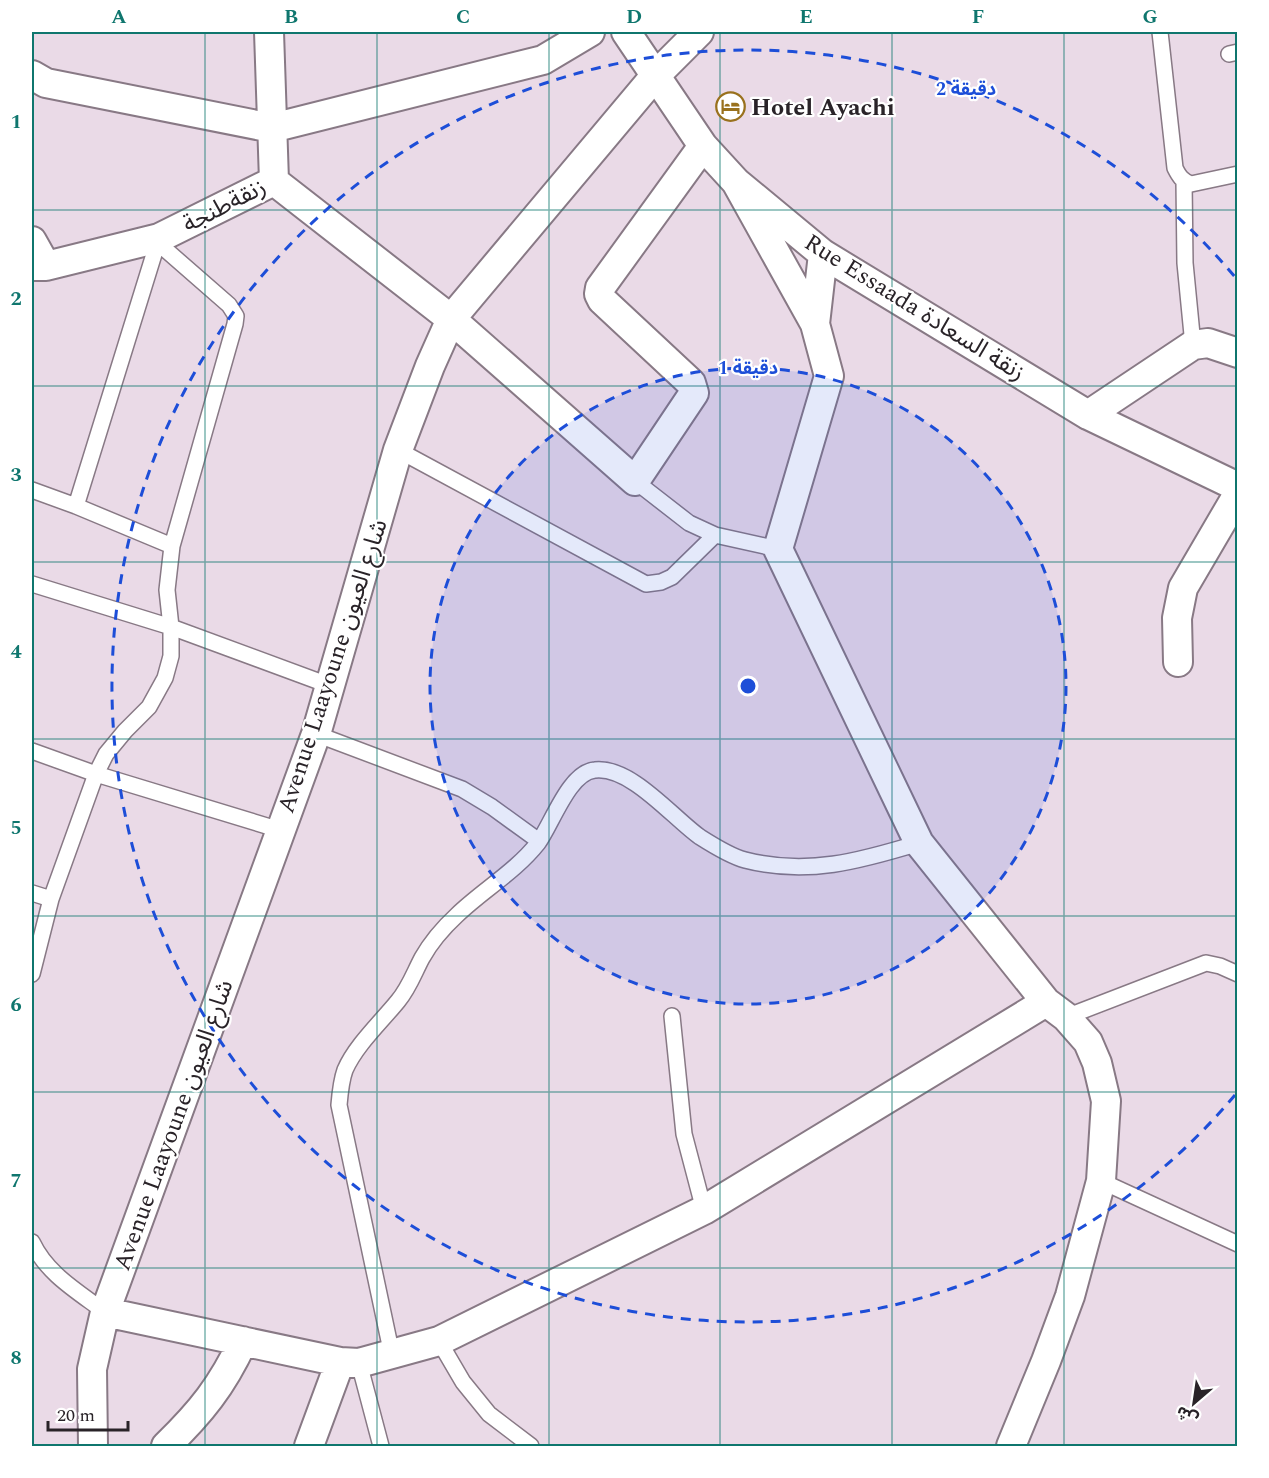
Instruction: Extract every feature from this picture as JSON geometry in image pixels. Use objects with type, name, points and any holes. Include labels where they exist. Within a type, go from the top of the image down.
[{"type":"street","points":[[32,75],[46,83],[272,128],[543,60],[590,32]]},
{"type":"street","name":"Rue Essaada زنقة السعادة","points":[[626,32],[703,146],[736,182],[823,254],[1088,415],[1238,487]]},
{"type":"street","name":"Avenue Laayoune شارع العيون","points":[[93,1446],[93,1369],[105,1312],[316,734],[398,450],[429,366],[451,320],[655,76],[699,32]]},
{"type":"street","name":"زنقةطنجة","points":[[39,266],[159,240],[274,182],[272,128],[262,35]]},
{"type":"street","points":[[274,182],[451,320],[635,481],[694,393],[691,383],[602,300],[599,294],[600,288],[703,146]]},
{"type":"street","points":[[736,182],[815,324],[829,376],[778,549],[919,843],[1056,1010],[1088,1042],[1097,1063],[1106,1101],[1101,1181],[1070,1296],[1011,1446]]},
{"type":"street","points":[[32,241],[39,266]]},
{"type":"street","points":[[815,324],[823,254]]},
{"type":"street","points":[[1088,415],[1193,345],[1208,343],[1238,353]]},
{"type":"street","points":[[1179,662],[1177,618],[1183,588],[1238,494]]},
{"type":"street","points":[[105,1312],[349,1363],[392,1355],[439,1341],[704,1210],[1056,1010]]},
{"type":"street","points":[[166,1446],[189,1424],[212,1396],[228,1374],[243,1341]]},
{"type":"street","points":[[309,1446],[349,1363]]},
{"type":"lane","points":[[1160,32],[1175,168],[1184,181],[1191,184],[1238,174]]},
{"type":"lane","points":[[1184,181],[1185,263],[1193,345]]},
{"type":"lane","points":[[32,974],[51,899],[96,774],[106,754],[149,707],[165,678],[171,656],[167,590],[172,546],[235,324],[236,316],[229,305],[159,240],[76,506]]},
{"type":"lane","points":[[398,450],[646,584],[661,582],[672,577],[714,535]]},
{"type":"lane","points":[[635,481],[689,523],[714,535],[778,549]]},
{"type":"lane","points":[[32,490],[172,546]]},
{"type":"lane","points":[[32,584],[171,627],[331,686]]},
{"type":"lane","points":[[316,734],[462,789],[492,807],[539,841]]},
{"type":"lane","points":[[32,751],[96,774],[280,830]]},
{"type":"lane","points":[[392,1355],[339,1105],[341,1083],[346,1068],[363,1043],[399,1000],[423,956],[443,930],[458,914],[519,865],[539,841],[568,792],[582,774],[595,770],[614,773],[641,787],[701,837],[743,860],[792,867],[841,865],[919,843]]},
{"type":"lane","points":[[32,893],[51,899]]},
{"type":"lane","points":[[1056,1010],[1206,963],[1238,974]]},
{"type":"lane","points":[[672,1016],[684,1134],[704,1210]]},
{"type":"lane","points":[[1101,1181],[1238,1244]]},
{"type":"lane","points":[[32,1242],[39,1258],[61,1280],[105,1312]]},
{"type":"lane","points":[[439,1341],[463,1382],[489,1414],[531,1446]]},
{"type":"lane","points":[[349,1363],[381,1446]]},
{"type":"place","name":"Hotel Ayachi","points":[[730,107]]}]
